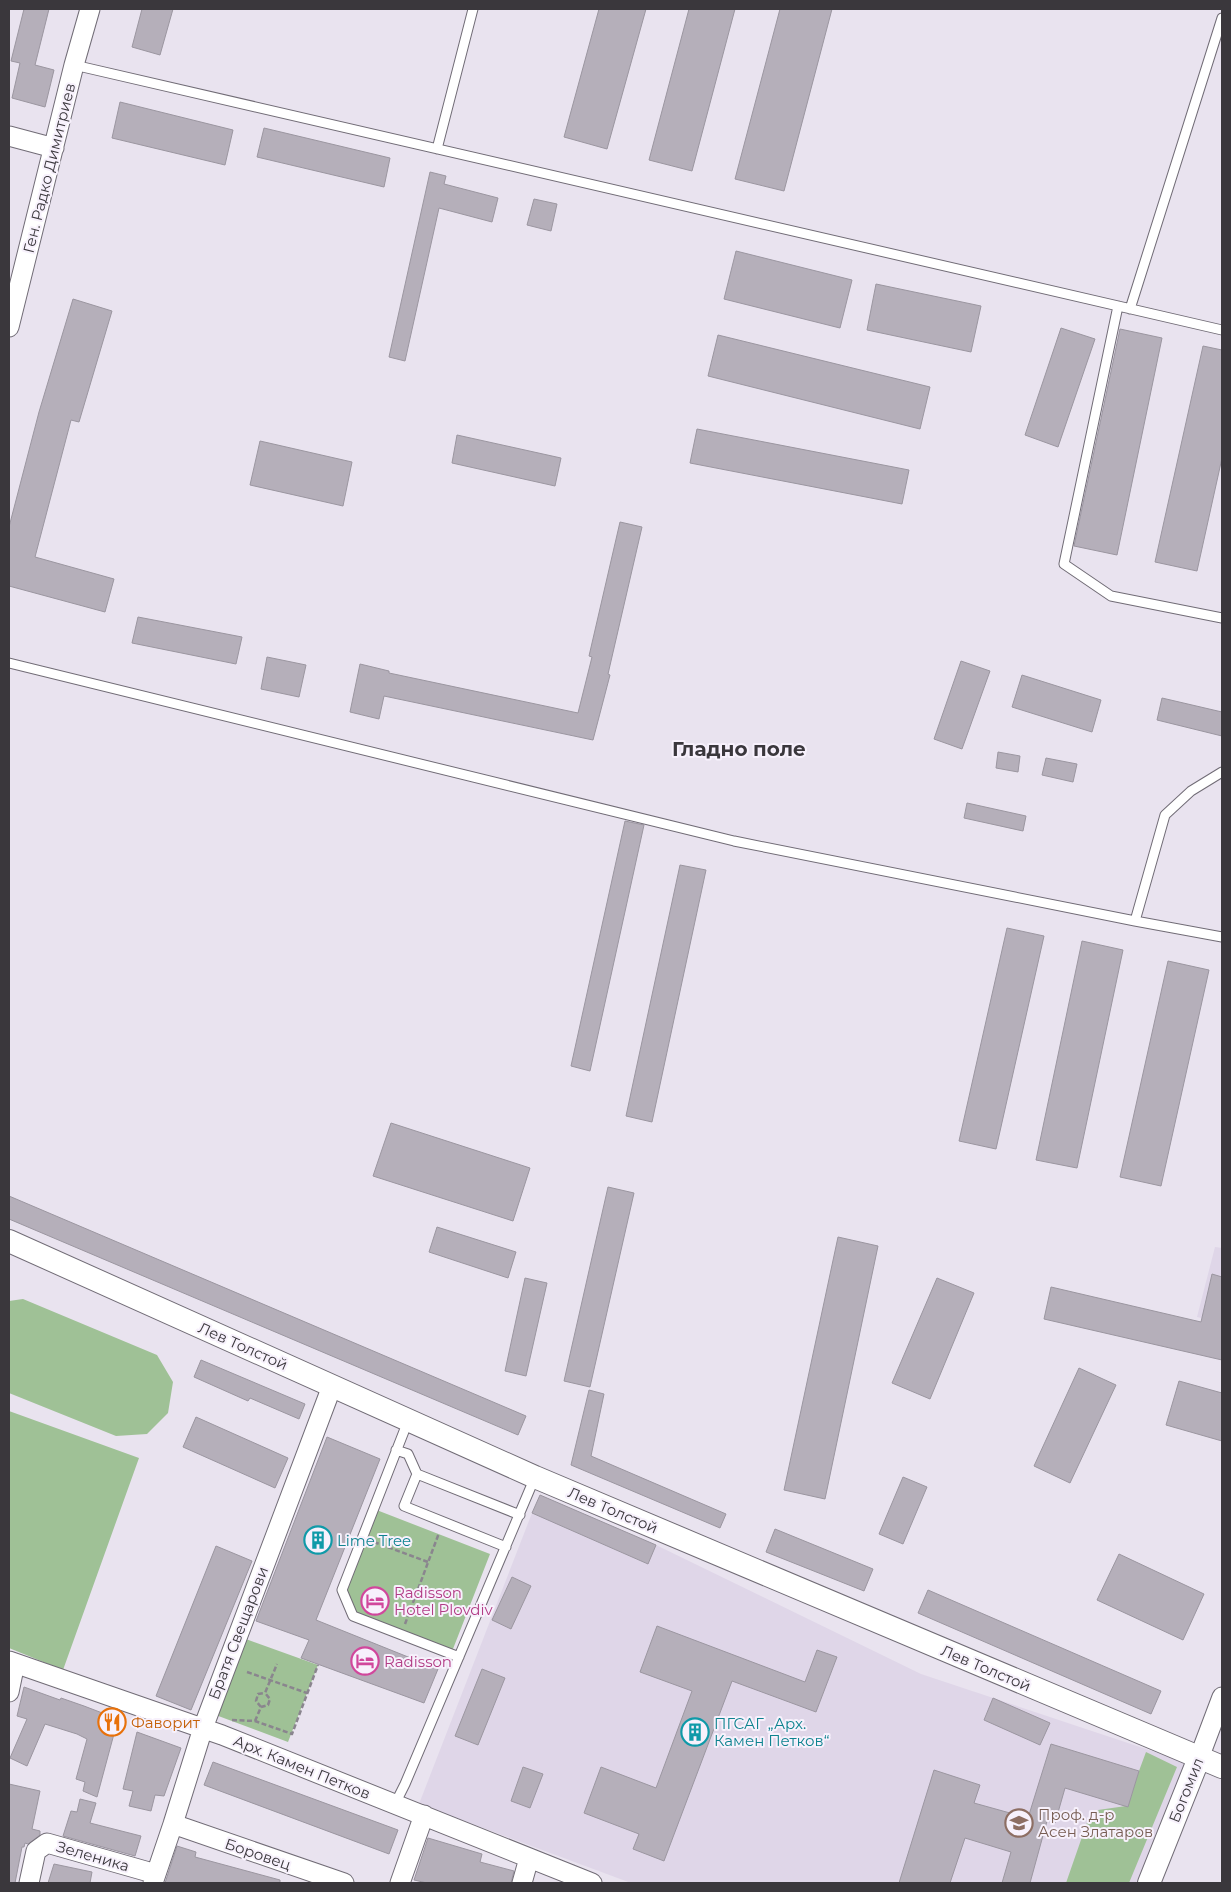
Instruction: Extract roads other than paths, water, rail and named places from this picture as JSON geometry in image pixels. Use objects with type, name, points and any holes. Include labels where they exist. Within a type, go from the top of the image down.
[{"type":"street","name":"Ген. Радко Димитриев","points":[[9,327],[74,65],[90,9]]},
{"type":"street","points":[[9,136],[54,148]]},
{"type":"street","name":"Лев Толстой","points":[[9,1241],[535,1477],[1222,1767]]},
{"type":"street","name":"Братя Свещарови","points":[[154,1879],[203,1728],[332,1386]]},
{"type":"street","points":[[9,1692],[12,1662]]},
{"type":"street","name":"Арх. Камен Петков","points":[[12,1662],[222,1735],[592,1883]]},
{"type":"street","name":"Богомил","points":[[1150,1883],[1222,1697]]},
{"type":"street","points":[[400,1883],[424,1815]]},
{"type":"street","name":"Боровец","points":[[173,1824],[344,1883]]},
{"type":"street","name":"Зеленика","points":[[29,1883],[36,1851],[47,1843],[154,1879]]},
{"type":"street","points":[[522,1883],[529,1858]]},
{"type":"lane","points":[[437,149],[473,9]]},
{"type":"lane","points":[[1130,309],[1222,18]]},
{"type":"lane","points":[[74,65],[1222,330]]},
{"type":"lane","points":[[1118,306],[1064,564],[1111,596],[1222,618]]},
{"type":"lane","points":[[9,663],[734,841],[1222,937]]},
{"type":"lane","points":[[1135,921],[1165,815],[1191,791],[1222,772]]},
{"type":"lane","points":[[408,1420],[342,1590],[352,1616],[459,1657]]},
{"type":"lane","points":[[396,1450],[408,1454],[417,1474],[520,1514]]},
{"type":"lane","points":[[417,1474],[404,1506],[506,1547]]},
{"type":"lane","points":[[394,1804],[535,1477]]},
{"type":"place","name":"Lime Tree","points":[[318,1540]]},
{"type":"place","name":"Radisson Hotel Plovdiv","points":[[375,1601]]},
{"type":"place","name":"Radisson","points":[[365,1661]]},
{"type":"place","name":"Фаворит","points":[[112,1722]]},
{"type":"place","name":"ПГСАГ „Арх. Камен Петков“","points":[[695,1732]]},
{"type":"place","name":"Проф. д-р Асен Златаров","points":[[1019,1823]]},
{"type":"district","name":"Гладно поле","points":[[739,749]]}]
